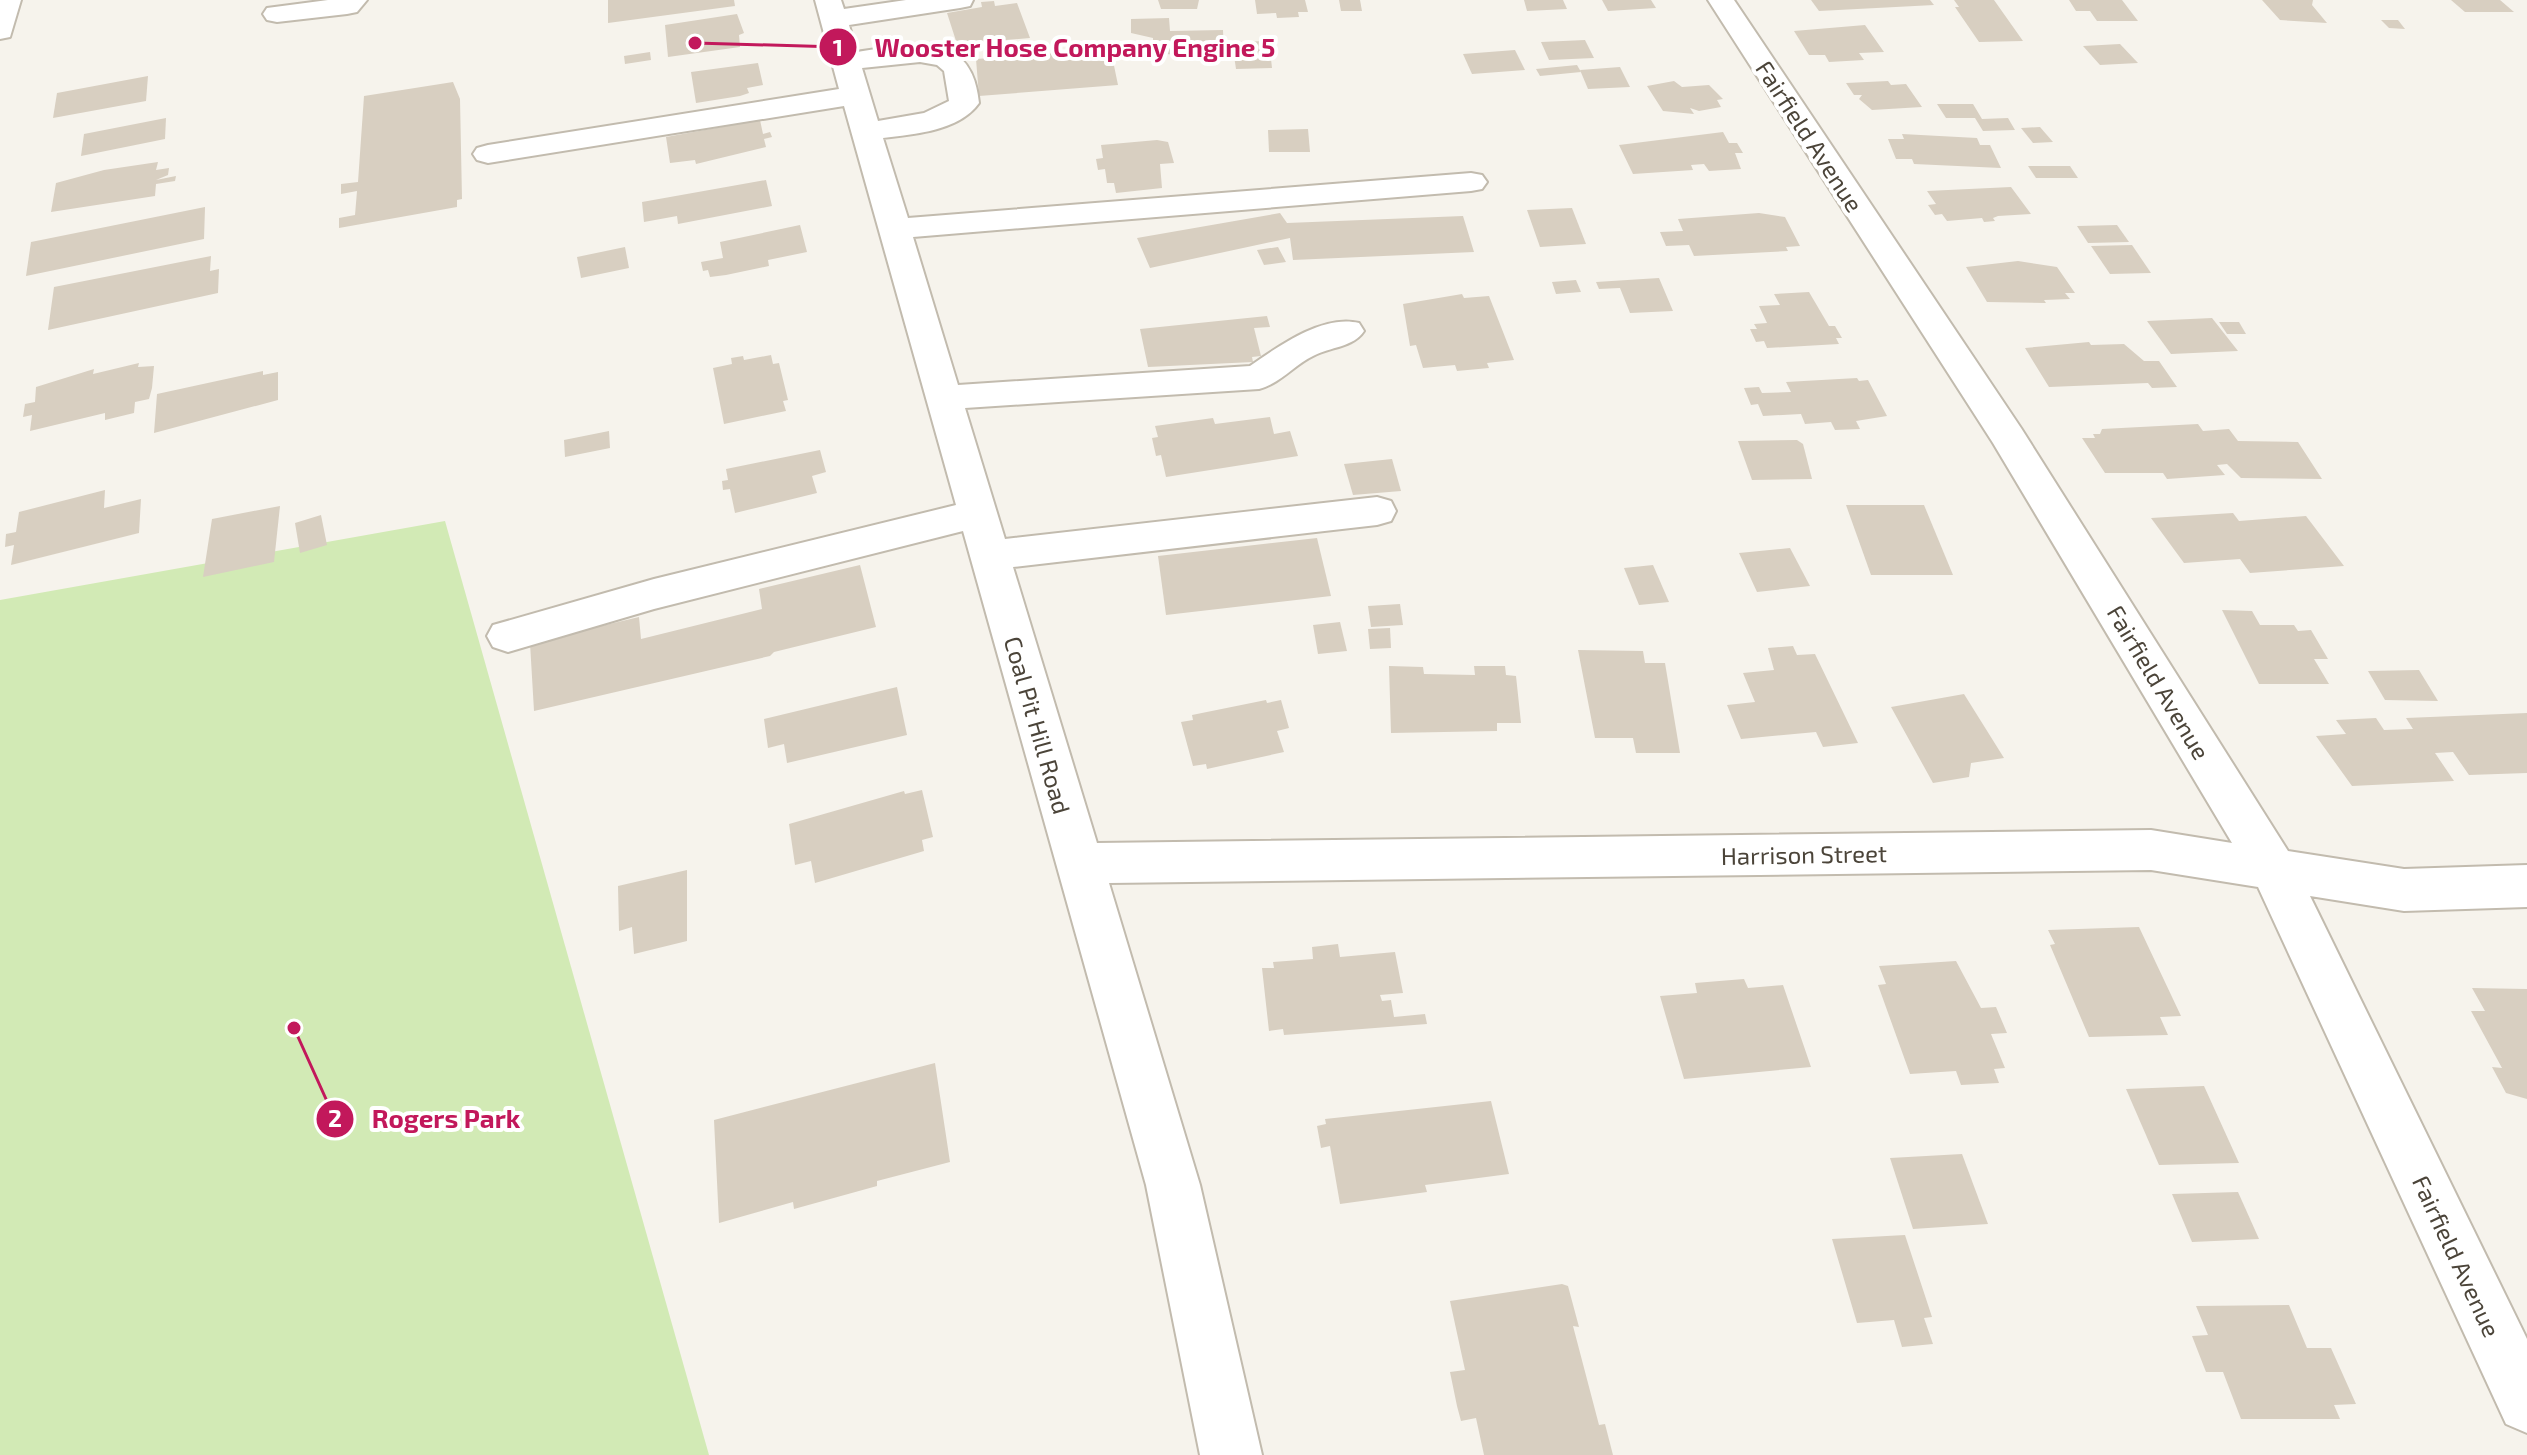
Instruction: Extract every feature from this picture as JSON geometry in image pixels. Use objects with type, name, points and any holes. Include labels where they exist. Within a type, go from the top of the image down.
[{"type":"street","points":[[0,31],[8,0]]},
{"type":"street","points":[[277,14],[347,6],[354,0]]},
{"type":"street","points":[[830,9],[960,0]]},
{"type":"street","name":"Fairfield Avenue","points":[[1721,0],[2008,437],[2273,869],[2527,1403]]},
{"type":"street","name":"Coal Pit Hill Road","points":[[830,9],[1173,1185],[1231,1455]]},
{"type":"street","points":[[488,154],[855,96]]},
{"type":"street","points":[[894,229],[1471,182]]},
{"type":"street","points":[[943,398],[1259,377],[1300,348],[1347,331]]},
{"type":"street","points":[[508,636],[654,594],[983,535],[1377,511]]},
{"type":"street","name":"Harrison Street","points":[[1078,863],[2151,850],[2404,890],[2527,886]]},
{"type":"green space","points":[[445,521],[709,1455],[0,1455],[0,600]]},
{"type":"building","points":[[608,0],[734,0],[735,6],[608,23]]},
{"type":"building","points":[[1158,0],[1199,0],[1197,9],[1161,9]]},
{"type":"building","points":[[1255,0],[1305,0],[1308,12],[1298,12],[1299,17],[1277,18],[1276,13],[1257,14]]},
{"type":"building","points":[[1339,0],[1360,0],[1362,11],[1341,11]]},
{"type":"building","points":[[1524,0],[1563,0],[1567,9],[1527,11]]},
{"type":"building","points":[[1602,0],[1651,0],[1656,8],[1608,11]]},
{"type":"building","points":[[1811,0],[1930,0],[1934,5],[1819,11]]},
{"type":"building","points":[[1954,0],[1994,0],[2023,41],[1979,42],[1955,7],[1959,7]]},
{"type":"building","points":[[2069,0],[2122,0],[2138,21],[2097,21],[2090,11],[2076,11]]},
{"type":"building","points":[[2262,0],[2313,0],[2312,5],[2327,23],[2280,20]]},
{"type":"building","points":[[2451,0],[2500,0],[2514,12],[2465,12]]},
{"type":"building","points":[[994,1],[995,6],[1017,3],[1030,38],[957,44],[947,13],[982,7],[981,2]]},
{"type":"building","points":[[737,14],[744,33],[739,35],[740,47],[668,57],[665,25]]},
{"type":"building","points":[[1169,18],[1170,31],[1223,30],[1224,57],[1164,54],[1164,48],[1153,49],[1153,38],[1131,33],[1131,19]]},
{"type":"building","points":[[2381,20],[2398,20],[2405,29],[2389,28]]},
{"type":"building","points":[[1865,25],[1884,52],[1859,53],[1864,60],[1829,62],[1825,55],[1809,55],[1794,31]]},
{"type":"building","points":[[1585,40],[1594,58],[1549,60],[1541,42]]},
{"type":"building","points":[[1269,41],[1272,68],[1236,69],[1232,42]]},
{"type":"building","points":[[2120,44],[2138,63],[2100,65],[2083,46]]},
{"type":"building","points":[[1515,50],[1525,70],[1472,74],[1463,54]]},
{"type":"building","points":[[1084,51],[1085,58],[1112,56],[1118,85],[979,96],[976,59]]},
{"type":"building","points":[[650,52],[651,60],[625,64],[624,56]]},
{"type":"building","points":[[758,63],[763,85],[747,88],[749,93],[740,96],[696,103],[691,72]]},
{"type":"building","points":[[1577,65],[1581,72],[1540,76],[1536,69]]},
{"type":"building","points":[[1620,67],[1630,87],[1588,89],[1580,70]]},
{"type":"building","points":[[148,76],[146,101],[53,118],[57,93]]},
{"type":"building","points":[[1674,81],[1682,87],[1709,85],[1723,99],[1717,100],[1721,107],[1699,111],[1690,108],[1694,114],[1663,111],[1647,86]]},
{"type":"building","points":[[1888,81],[1891,85],[1906,84],[1922,107],[1872,110],[1859,99],[1862,95],[1854,95],[1846,83]]},
{"type":"building","points":[[453,82],[460,99],[462,199],[457,200],[457,207],[339,228],[339,218],[355,215],[357,191],[341,194],[341,184],[358,182],[364,96]]},
{"type":"building","points":[[1937,104],[1973,104],[1982,119],[2008,118],[2015,130],[1983,131],[1975,118],[1946,118]]},
{"type":"building","points":[[166,118],[165,139],[81,156],[84,134]]},
{"type":"building","points":[[760,120],[763,134],[770,132],[772,137],[764,139],[766,147],[696,164],[695,160],[670,163],[666,137]]},
{"type":"building","points":[[2040,127],[2053,142],[2033,143],[2021,128]]},
{"type":"building","points":[[1308,129],[1310,152],[1269,152],[1268,130]]},
{"type":"building","points":[[1723,132],[1729,143],[1737,143],[1743,153],[1735,153],[1741,169],[1709,171],[1704,164],[1691,165],[1693,170],[1633,174],[1619,145]]},
{"type":"building","points":[[1902,134],[1977,138],[1980,145],[1990,145],[2001,168],[1914,164],[1912,159],[1896,159],[1888,139],[1904,139]]},
{"type":"building","points":[[1157,140],[1168,142],[1174,163],[1160,164],[1162,188],[1116,193],[1114,183],[1107,183],[1105,169],[1098,170],[1096,159],[1103,158],[1101,145]]},
{"type":"building","points":[[158,162],[156,170],[169,168],[168,175],[156,180],[176,176],[175,181],[156,184],[155,196],[51,212],[56,183],[104,170]]},
{"type":"building","points":[[2028,166],[2070,166],[2078,178],[2036,178]]},
{"type":"building","points":[[766,180],[772,206],[678,224],[677,216],[644,222],[642,202]]},
{"type":"building","points":[[2011,187],[2031,214],[1998,216],[1993,218],[1995,221],[1984,222],[1982,218],[1947,221],[1942,214],[1935,215],[1928,205],[1936,204],[1927,191]]},
{"type":"building","points":[[205,207],[204,239],[26,276],[31,242]]},
{"type":"building","points":[[1572,208],[1586,244],[1540,247],[1527,210]]},
{"type":"building","points":[[1280,213],[1287,223],[1463,216],[1474,252],[1293,260],[1290,238],[1150,268],[1137,238]]},
{"type":"building","points":[[1759,213],[1785,217],[1800,246],[1786,247],[1788,251],[1694,256],[1689,245],[1666,246],[1660,232],[1683,231],[1678,219]]},
{"type":"building","points":[[800,225],[807,252],[768,260],[769,266],[726,275],[710,277],[708,270],[703,271],[701,262],[723,258],[720,242]]},
{"type":"building","points":[[2117,225],[2129,242],[2088,243],[2077,226]]},
{"type":"building","points":[[2132,245],[2151,273],[2110,274],[2091,246]]},
{"type":"building","points":[[625,247],[629,268],[581,278],[577,257]]},
{"type":"building","points":[[1278,247],[1286,262],[1264,265],[1257,250]]},
{"type":"building","points":[[211,256],[210,271],[219,269],[218,293],[48,330],[54,287]]},
{"type":"building","points":[[2018,261],[2057,267],[2075,293],[2065,293],[2070,299],[2044,300],[2046,303],[1987,302],[1966,267]]},
{"type":"building","points":[[1659,278],[1673,311],[1630,313],[1620,288],[1599,289],[1596,282]]},
{"type":"building","points":[[1576,280],[1581,292],[1556,294],[1552,282]]},
{"type":"building","points":[[1809,292],[1829,326],[1835,326],[1842,338],[1836,338],[1839,344],[1767,348],[1764,341],[1756,342],[1750,329],[1757,329],[1754,324],[1767,323],[1759,306],[1780,305],[1774,294]]},
{"type":"building","points":[[1462,294],[1464,298],[1489,296],[1514,360],[1487,363],[1489,368],[1457,371],[1455,365],[1423,368],[1416,345],[1410,346],[1403,304]]},
{"type":"building","points":[[1267,316],[1270,327],[1254,328],[1261,356],[1252,357],[1253,362],[1148,367],[1140,329]]},
{"type":"building","points":[[2212,318],[2238,351],[2171,354],[2147,321]]},
{"type":"building","points":[[2219,322],[2239,322],[2246,334],[2227,334]]},
{"type":"building","points":[[2089,342],[2091,345],[2124,344],[2144,361],[2159,361],[2177,387],[2152,388],[2148,383],[2049,387],[2025,348]]},
{"type":"building","points":[[771,355],[773,364],[779,363],[788,400],[783,401],[786,411],[724,424],[713,368],[732,364],[731,358],[743,356],[744,360]]},
{"type":"building","points":[[139,363],[138,367],[154,366],[152,388],[149,399],[135,402],[134,413],[105,420],[105,413],[30,431],[32,415],[23,417],[25,404],[35,402],[36,387],[94,369],[93,374]]},
{"type":"building","points":[[263,371],[263,375],[278,372],[278,400],[154,433],[157,394]]},
{"type":"building","points":[[1857,378],[1859,381],[1868,380],[1887,416],[1856,421],[1860,429],[1835,430],[1831,422],[1805,424],[1801,414],[1763,416],[1758,404],[1751,405],[1744,388],[1759,387],[1762,393],[1791,392],[1786,382]]},
{"type":"building","points":[[1270,417],[1274,434],[1290,431],[1298,456],[1166,477],[1161,455],[1156,456],[1152,438],[1158,437],[1155,426],[1213,418],[1215,424]]},
{"type":"building","points":[[2198,424],[2203,431],[2229,429],[2238,441],[2298,442],[2322,479],[2241,478],[2227,464],[2217,465],[2225,475],[2167,479],[2163,473],[2105,473],[2082,438],[2095,438],[2093,434],[2100,434],[2102,429]]},
{"type":"building","points":[[609,431],[610,448],[565,457],[564,440]]},
{"type":"building","points":[[1797,440],[1803,444],[1812,479],[1752,480],[1738,441]]},
{"type":"building","points":[[820,450],[826,472],[812,476],[817,493],[735,513],[730,489],[723,490],[722,481],[728,480],[726,469]]},
{"type":"building","points":[[1392,459],[1401,491],[1353,495],[1344,464]]},
{"type":"building","points":[[105,490],[104,508],[141,499],[139,533],[11,565],[14,545],[5,547],[6,534],[16,532],[19,512]]},
{"type":"building","points":[[1846,505],[1924,505],[1953,575],[1871,575]]},
{"type":"building","points":[[280,506],[274,562],[203,577],[212,519]]},
{"type":"building","points":[[2233,513],[2239,521],[2306,516],[2344,566],[2250,573],[2240,559],[2184,563],[2151,518]]},
{"type":"building","points":[[321,515],[327,545],[300,553],[295,523]]},
{"type":"building","points":[[1317,538],[1331,596],[1166,615],[1158,556]]},
{"type":"building","points":[[1790,548],[1810,586],[1757,592],[1739,553]]},
{"type":"building","points":[[860,565],[876,627],[774,652],[770,656],[534,711],[530,643],[639,617],[641,639],[762,609],[759,589]]},
{"type":"building","points":[[1653,565],[1669,602],[1639,605],[1624,568]]},
{"type":"building","points":[[1400,604],[1403,625],[1371,627],[1368,606]]},
{"type":"building","points":[[2222,610],[2252,611],[2260,625],[2294,625],[2298,631],[2311,630],[2328,659],[2314,659],[2329,684],[2259,684]]},
{"type":"building","points":[[1340,622],[1347,651],[1318,654],[1313,625]]},
{"type":"building","points":[[1390,628],[1391,648],[1370,649],[1368,629]]},
{"type":"building","points":[[1793,646],[1797,655],[1815,654],[1858,743],[1823,747],[1816,732],[1741,739],[1727,705],[1755,702],[1743,673],[1774,670],[1768,648]]},
{"type":"building","points":[[1578,650],[1643,651],[1645,663],[1665,663],[1680,753],[1636,753],[1633,738],[1595,738]]},
{"type":"building","points":[[1389,666],[1423,667],[1424,674],[1475,675],[1474,666],[1505,666],[1506,675],[1516,676],[1521,723],[1497,723],[1497,731],[1391,733]]},
{"type":"building","points":[[2419,670],[2438,701],[2385,700],[2368,671]]},
{"type":"building","points":[[897,687],[907,735],[787,763],[784,744],[768,748],[764,719]]},
{"type":"building","points":[[1964,694],[2004,758],[1971,763],[1969,777],[1933,783],[1891,707]]},
{"type":"building","points":[[1266,700],[1267,703],[1281,700],[1289,728],[1277,731],[1284,752],[1207,769],[1206,764],[1193,766],[1181,722],[1193,720],[1192,715]]},
{"type":"building","points":[[2527,713],[2527,773],[2469,775],[2453,752],[2435,753],[2454,781],[2352,786],[2316,736],[2346,734],[2336,720],[2376,718],[2384,730],[2413,729],[2406,718]]},
{"type":"building","points":[[922,790],[933,837],[922,840],[924,851],[815,883],[811,861],[795,865],[789,824],[904,791],[905,794]]},
{"type":"building","points":[[687,870],[687,941],[634,954],[632,927],[619,931],[618,886]]},
{"type":"building","points":[[2139,927],[2181,1016],[2160,1017],[2168,1035],[2089,1037],[2050,945],[2055,944],[2048,930]]},
{"type":"building","points":[[1338,944],[1340,957],[1395,952],[1403,993],[1380,995],[1382,1001],[1391,1000],[1394,1017],[1425,1014],[1427,1024],[1284,1035],[1283,1029],[1269,1031],[1262,968],[1274,968],[1273,962],[1313,959],[1312,947]]},
{"type":"building","points":[[1956,961],[1981,1008],[1996,1007],[2007,1033],[1991,1034],[2005,1068],[1994,1069],[1999,1083],[1961,1085],[1956,1071],[1910,1074],[1878,985],[1886,984],[1879,966]]},
{"type":"building","points":[[1744,979],[1748,988],[1783,985],[1811,1067],[1684,1079],[1660,996],[1697,993],[1695,983]]},
{"type":"building","points":[[2472,988],[2527,989],[2527,1099],[2506,1093],[2492,1067],[2502,1068],[2471,1011],[2485,1011]]},
{"type":"building","points":[[935,1063],[950,1162],[877,1181],[877,1186],[794,1209],[793,1202],[719,1223],[714,1120]]},
{"type":"building","points":[[2204,1086],[2239,1163],[2159,1165],[2126,1089]]},
{"type":"building","points":[[1491,1101],[1509,1174],[1425,1185],[1427,1192],[1340,1204],[1330,1146],[1321,1148],[1317,1126],[1326,1124],[1325,1119]]},
{"type":"building","points":[[1962,1154],[1988,1224],[1913,1229],[1890,1158]]},
{"type":"building","points":[[2238,1192],[2259,1239],[2192,1242],[2172,1194]]},
{"type":"building","points":[[1905,1235],[1932,1317],[1924,1318],[1933,1344],[1902,1347],[1894,1320],[1857,1323],[1832,1239]]},
{"type":"building","points":[[1562,1284],[1568,1286],[1579,1327],[1573,1326],[1599,1425],[1605,1424],[1613,1455],[1484,1455],[1476,1418],[1461,1421],[1457,1406],[1450,1372],[1465,1370],[1450,1301]]},
{"type":"building","points":[[2289,1305],[2307,1348],[2331,1348],[2356,1404],[2334,1405],[2340,1419],[2241,1419],[2223,1372],[2206,1372],[2192,1336],[2208,1335],[2196,1306]]},
{"type":"place","name":"Wooster Hose Company Engine 5","points":[[695,43]]},
{"type":"place","name":"Rogers Park","points":[[294,1028]]}]
